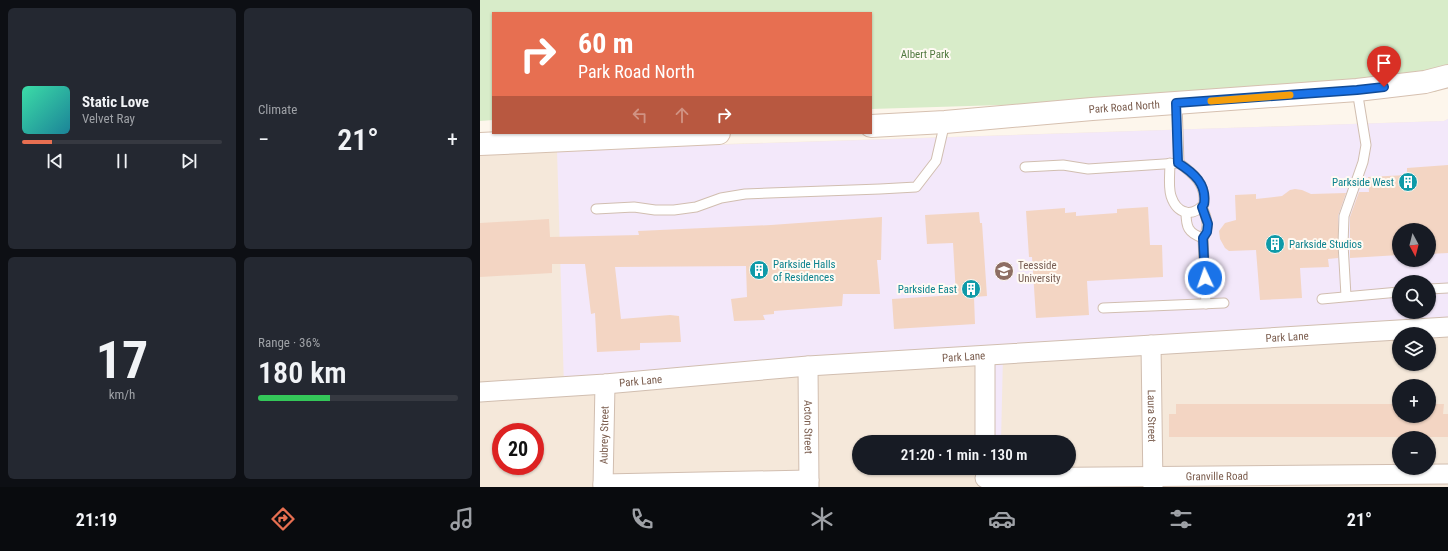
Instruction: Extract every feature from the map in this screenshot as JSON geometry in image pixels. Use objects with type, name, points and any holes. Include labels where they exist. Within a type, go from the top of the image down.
[{"type":"street","name":"Park Road North","points":[[872,126],[945,122],[1357,90],[1425,82],[1448,76]]},
{"type":"street","points":[[480,144],[697,134]]},
{"type":"street","name":"Park Lane","points":[[480,392],[605,384],[808,366],[1448,327]]},
{"type":"street","name":"Laura Street","points":[[1151,345],[1153,482]]},
{"type":"street","points":[[985,356],[985,435]]},
{"type":"street","name":"Acton Street","points":[[808,366],[809,483]]},
{"type":"street","name":"Aubrey Street","points":[[603,486],[605,384]]},
{"type":"street","name":"Granville Road","points":[[985,478],[1153,482],[1448,474]]},
{"type":"street","points":[[603,486],[809,483]]},
{"type":"lane","points":[[1346,296],[1343,244],[1344,216],[1363,162],[1366,145],[1357,90]]},
{"type":"lane","points":[[1025,167],[1063,165],[1088,169],[1174,163],[1192,172],[1202,186],[1205,197],[1204,204],[1199,210],[1192,213],[1186,212],[1177,206],[1171,195],[1174,163],[1176,103]]},
{"type":"lane","points":[[596,209],[634,207],[655,210],[674,210],[696,207],[721,198],[745,194],[880,190],[916,187],[936,162],[945,122]]},
{"type":"lane","points":[[1202,207],[1208,224],[1207,232],[1203,238],[1206,304]]},
{"type":"lane","points":[[1186,212],[1186,222],[1190,232],[1195,236],[1203,238]]},
{"type":"lane","points":[[1436,289],[1448,288]]},
{"type":"lane","points":[[1322,299],[1392,293]]},
{"type":"lane","points":[[1103,308],[1224,303]]},
{"type":"shaded area","name":"Teesside University","points":[[1448,119],[1448,487],[480,487],[480,152],[1444,121]]},
{"type":"shaded area","name":"Teesside University","points":[[1448,119],[1448,327],[1392,327],[1392,331],[1003,355],[1001,435],[985,435],[985,356],[564,387],[557,150],[1444,121]]},
{"type":"green space","name":"Albert Park","points":[[480,0],[1448,0],[1448,86],[1435,92],[872,109],[872,12],[492,12],[492,120],[480,121]]},
{"type":"building","points":[[1448,165],[1448,253],[1436,254],[1436,223],[1392,223],[1392,255],[1350,258],[1350,217],[1359,192],[1369,192],[1368,177],[1407,175],[1407,168]]},
{"type":"building","name":"Parkside Studios","points":[[1295,189],[1311,194],[1346,193],[1338,216],[1338,258],[1328,259],[1329,267],[1300,268],[1302,298],[1260,300],[1256,250],[1229,251],[1225,248],[1220,239],[1219,231],[1225,223],[1236,220],[1235,195],[1256,194],[1256,199],[1282,196],[1290,190]]},
{"type":"building","points":[[1148,207],[1150,245],[1162,245],[1163,277],[1087,281],[1089,315],[1036,318],[1032,257],[1029,257],[1026,211],[1065,208],[1065,213],[1076,212],[1076,216],[1117,213],[1117,209]]},
{"type":"building","points":[[979,212],[980,223],[982,223],[987,296],[974,297],[975,324],[894,329],[892,299],[956,295],[953,243],[927,244],[925,215]]},
{"type":"building","points":[[882,217],[881,260],[877,260],[880,294],[843,294],[842,306],[774,311],[774,314],[763,315],[765,320],[734,321],[731,299],[747,297],[746,266],[615,267],[621,319],[670,315],[679,316],[681,342],[640,343],[640,350],[597,352],[595,313],[591,314],[585,264],[552,264],[552,273],[480,277],[480,223],[549,219],[550,237],[639,235],[638,231],[771,225]]},
{"type":"building","points":[[1176,404],[1392,404],[1392,423],[1436,423],[1436,404],[1444,404],[1443,414],[1448,414],[1448,437],[1436,437],[1436,431],[1392,431],[1392,437],[1169,437],[1169,414],[1176,414]]},
{"type":"slow traffic","points":[[1211,101],[1290,95]]},
{"type":"place","name":"Parkside West","points":[[1408,182]]},
{"type":"place","name":"Parkside Studios","points":[[1275,244]]},
{"type":"place","name":"Parkside Halls of Residences","points":[[759,270]]},
{"type":"place","name":"Teesside University","points":[[1004,271]]},
{"type":"place","name":"Parkside East","points":[[971,289]]},
{"type":"route","points":[[1205,278],[1203,238],[1207,232],[1208,224],[1202,207],[1205,197],[1202,186],[1192,172],[1178,163],[1176,103],[1384,87]]}]
